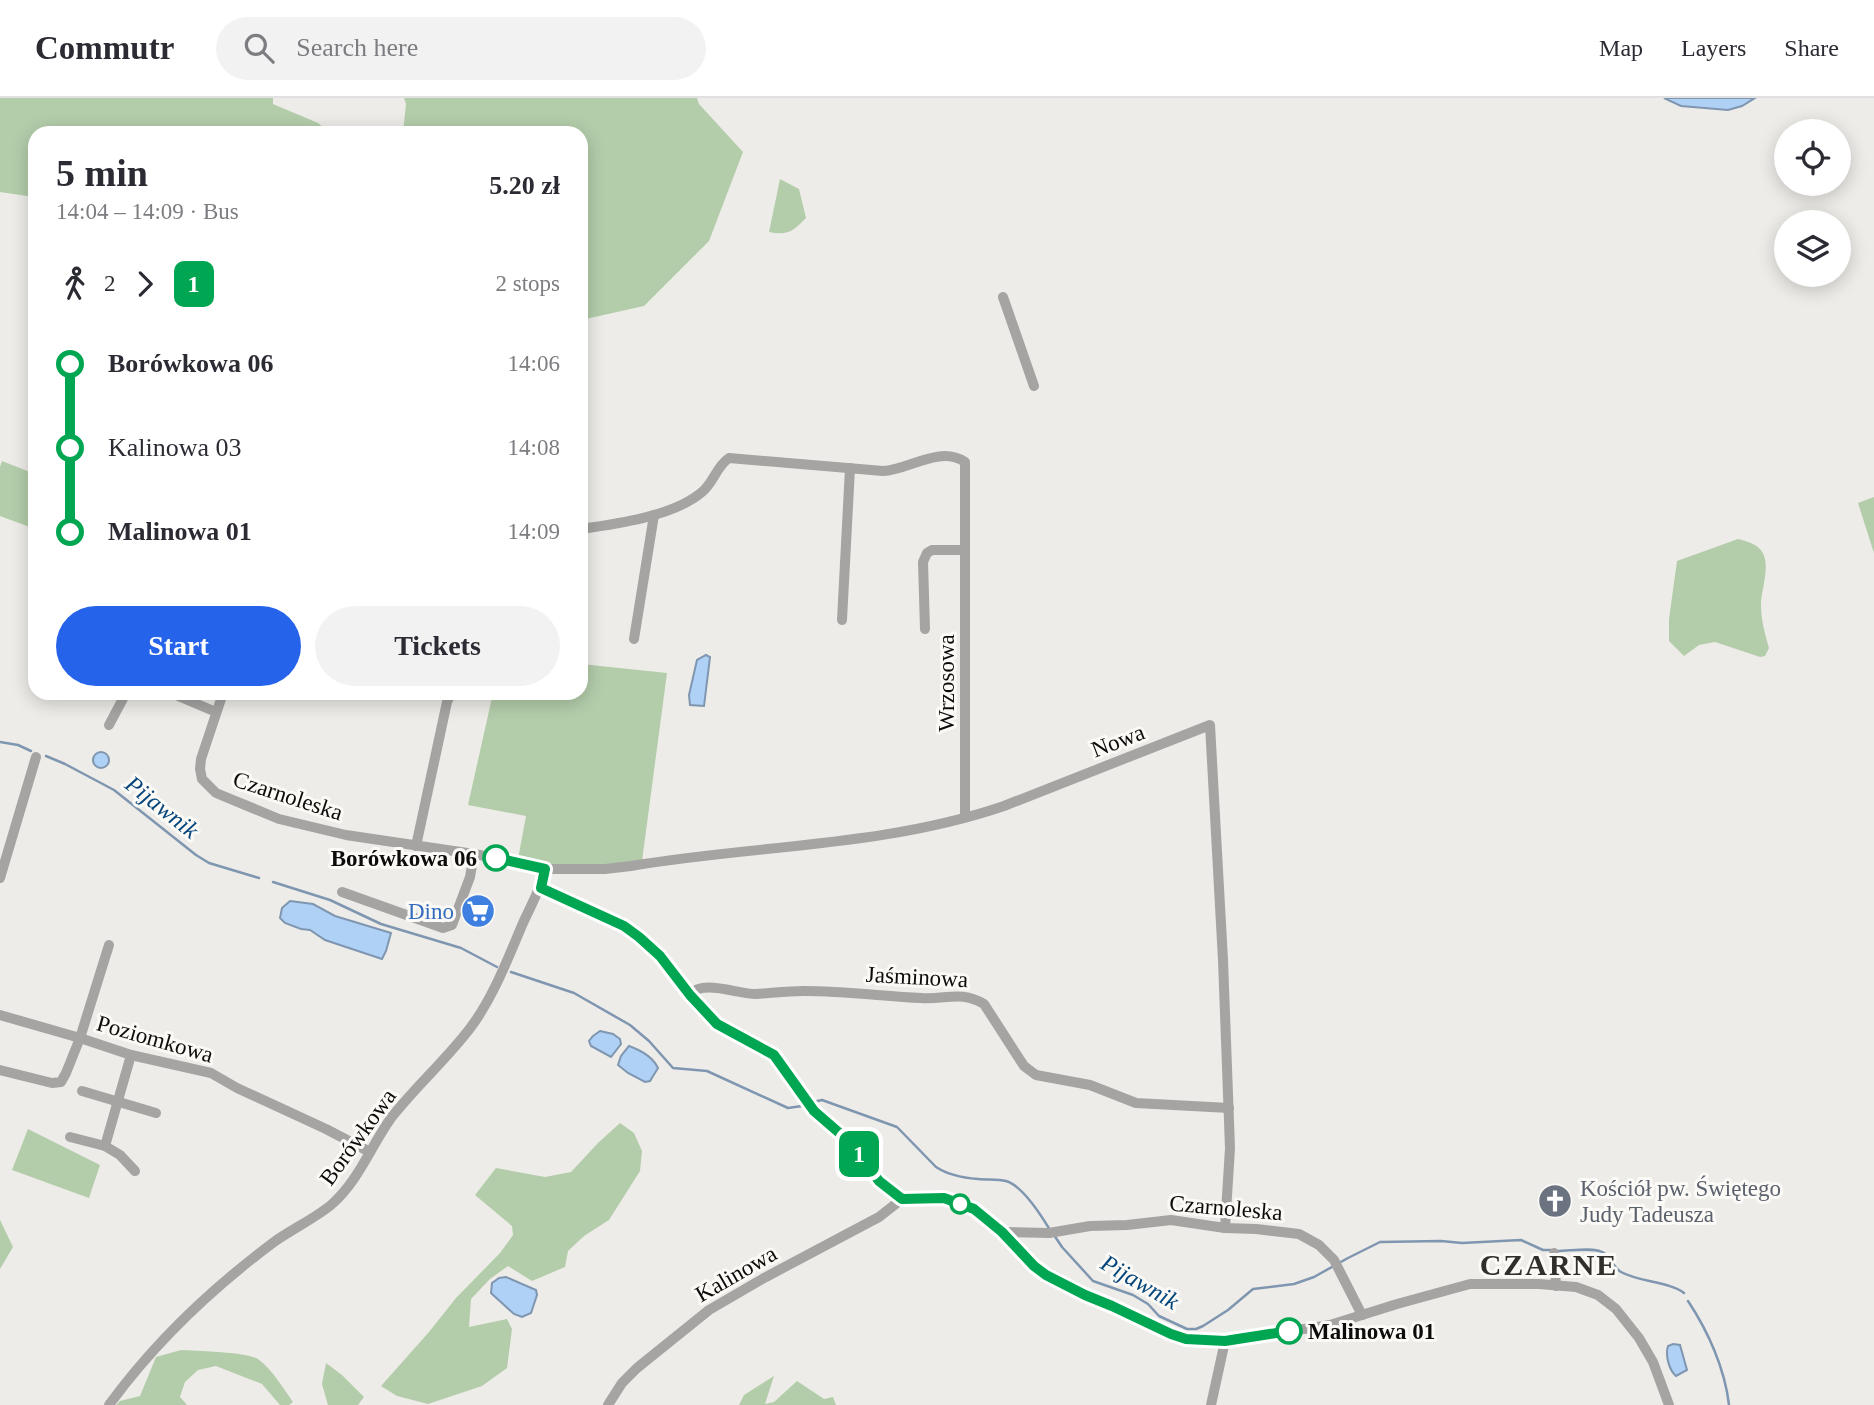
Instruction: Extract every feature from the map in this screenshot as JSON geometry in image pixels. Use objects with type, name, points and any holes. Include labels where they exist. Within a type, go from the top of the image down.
[{"type":"street","points":[[1003,297],[1034,386]]},
{"type":"street","name":"Wrzosowa","points":[[588,528],[654,515],[696,497],[710,485],[720,466],[729,458],[892,470],[932,457],[961,459],[965,462],[965,817]]},
{"type":"street","points":[[842,620],[850,468]]},
{"type":"street","points":[[634,639],[654,515]]},
{"type":"street","name":"Wrzosowa","points":[[925,629],[923,562],[927,553],[932,550],[965,550]]},
{"type":"street","points":[[109,725],[122,700]]},
{"type":"street","points":[[188,700],[216,712]]},
{"type":"street","name":"Czarnoleska","points":[[220,700],[200,769],[202,779],[216,793],[279,819],[345,835],[474,854],[545,869]]},
{"type":"street","points":[[415,846],[448,700]]},
{"type":"street","name":"Nowa","points":[[545,869],[631,866],[885,835],[1004,806],[1210,725],[1230,1148],[1225,1228]]},
{"type":"street","points":[[0,878],[36,757]]},
{"type":"street","points":[[342,892],[443,928],[452,925],[470,877],[474,854]]},
{"type":"street","name":"Borówkowa","points":[[108,1405],[137,1366],[183,1318],[292,1228],[332,1205],[351,1182],[394,1115],[473,1024],[499,978],[541,888],[545,869]]},
{"type":"street","points":[[541,888],[624,926],[639,937],[660,956],[717,1024],[774,1055],[814,1111],[851,1143],[879,1181],[902,1199],[944,1198],[974,1209],[1002,1232],[1034,1266],[1085,1295],[1186,1339],[1225,1341],[1330,1325],[1470,1284],[1576,1287],[1610,1303],[1639,1338],[1653,1362],[1669,1405]]},
{"type":"street","points":[[0,1070],[52,1083],[61,1082],[80,1038],[109,945]]},
{"type":"street","name":"Jaśminowa","points":[[690,995],[698,988],[712,988],[752,994],[804,991],[924,999],[951,995],[967,997],[984,1004],[1024,1066],[1037,1075],[1090,1085],[1136,1103],[1228,1108]]},
{"type":"street","name":"Poziomkowa","points":[[0,1015],[131,1055],[211,1073],[369,1152]]},
{"type":"street","points":[[104,1146],[131,1055]]},
{"type":"street","points":[[82,1091],[156,1113]]},
{"type":"street","points":[[70,1137],[104,1146],[120,1155],[135,1171]]},
{"type":"street","name":"Kalinowa","points":[[608,1405],[622,1383],[637,1368],[709,1310],[879,1217],[902,1199]]},
{"type":"street","name":"Czarnoleska","points":[[1002,1232],[1054,1232],[1090,1226],[1171,1220],[1299,1234],[1319,1245],[1334,1260],[1362,1315]]},
{"type":"street","points":[[1555,1253],[1556,1286]]},
{"type":"street","points":[[1211,1405],[1225,1341]]},
{"type":"green space","points":[[0,98],[273,98],[273,104],[322,126],[28,126],[28,196],[0,192]]},
{"type":"green space","points":[[404,98],[697,98],[699,104],[743,152],[709,241],[644,306],[588,318],[588,126],[404,126]]},
{"type":"green space","points":[[780,179],[799,189],[806,218],[786,233],[769,232]]},
{"type":"green space","points":[[2,461],[28,471],[28,526],[0,516]]},
{"type":"green space","points":[[1874,497],[1874,553],[1858,503]]},
{"type":"green space","points":[[1738,539],[1760,549],[1766,563],[1761,611],[1769,648],[1765,656],[1760,657],[1715,642],[1699,645],[1684,656],[1669,641],[1669,619],[1677,561]]},
{"type":"green space","points":[[588,665],[667,673],[642,861],[547,866],[518,859],[526,816],[468,805],[491,700],[588,700]]},
{"type":"green space","points":[[620,1123],[634,1133],[642,1151],[640,1171],[609,1220],[584,1236],[568,1251],[565,1267],[532,1281],[508,1266],[490,1279],[471,1299],[469,1327],[507,1319],[512,1329],[507,1368],[482,1386],[428,1404],[397,1396],[381,1386],[513,1235],[512,1226],[475,1195],[496,1168],[545,1177],[571,1172]]},
{"type":"green space","points":[[28,1129],[100,1165],[89,1198],[12,1170]]},
{"type":"green space","points":[[0,1220],[13,1247],[0,1269]]},
{"type":"green space","points":[[181,1350],[233,1353],[258,1359],[273,1373],[293,1402],[280,1405],[262,1384],[216,1366],[198,1370],[185,1382],[180,1397],[187,1405],[116,1405],[120,1401],[140,1396],[156,1357]]},
{"type":"green space","points":[[326,1363],[364,1397],[358,1405],[328,1405],[322,1384]]},
{"type":"green space","points":[[774,1376],[765,1404],[774,1402],[797,1381],[824,1399],[833,1397],[836,1405],[739,1405],[744,1395]]},
{"type":"water","points":[[1664,98],[1755,98],[1728,110],[1681,106]]},
{"type":"water","points":[[706,655],[710,657],[704,706],[690,705],[689,695],[697,660]]},
{"type":"water","points":[[98,752],[104,752],[109,760],[107,766],[98,768],[93,763],[93,757]]},
{"type":"water","points":[[290,901],[313,904],[335,916],[391,933],[382,959],[325,940],[310,930],[285,923],[280,918],[282,908]]},
{"type":"water","points":[[600,1031],[620,1039],[621,1044],[611,1057],[591,1046],[589,1041]]},
{"type":"water","points":[[629,1046],[646,1054],[656,1064],[658,1068],[650,1081],[645,1082],[618,1065]]},
{"type":"water","points":[[506,1277],[536,1290],[531,1313],[522,1317],[514,1314],[491,1293],[492,1283]]},
{"type":"water","points":[[1680,1345],[1687,1370],[1676,1376],[1667,1358],[1668,1346]]},
{"type":"waterway","name":"Pijawnik","points":[[0,742],[18,745],[31,751]]},
{"type":"waterway","name":"Pijawnik","points":[[46,756],[114,790],[209,863],[259,878]]},
{"type":"waterway","name":"Pijawnik","points":[[273,882],[330,900],[381,924],[461,948],[497,967]]},
{"type":"waterway","name":"Pijawnik","points":[[511,972],[574,993],[630,1025],[649,1041],[673,1068],[707,1071],[788,1108],[802,1106]]},
{"type":"waterway","name":"Pijawnik","points":[[813,1102],[822,1100],[897,1127],[936,1167],[946,1172],[962,1177],[1003,1180],[1012,1184],[1031,1202],[1050,1230]]},
{"type":"waterway","name":"Pijawnik","points":[[1054,1235],[1093,1281],[1133,1295],[1148,1304],[1159,1316],[1187,1329],[1203,1326],[1253,1289],[1294,1284],[1314,1277],[1380,1242],[1462,1243],[1521,1240],[1543,1250],[1551,1250]]},
{"type":"waterway","name":"Pijawnik","points":[[1557,1251],[1598,1251],[1605,1254],[1621,1272],[1671,1286],[1684,1293]]},
{"type":"waterway","name":"Pijawnik","points":[[1688,1301],[1714,1351],[1724,1378],[1729,1405]]},
{"type":"bus line","name":"1","points":[[496,858],[545,869],[541,888],[624,926],[639,937],[660,956],[717,1024],[774,1055],[814,1111],[851,1143],[879,1181],[902,1199],[944,1198],[974,1209],[1046,1275],[1171,1334],[1186,1339],[1225,1341],[1289,1331]]},
{"type":"place","name":"Borówkowa 06","points":[[496,858]]},
{"type":"place","name":"Dino","points":[[478,911]]},
{"type":"place","name":"Kościół pw. Świętego Judy Tadeusza","points":[[1555,1201]]},
{"type":"place","name":"Malinowa 01","points":[[1289,1331]]},
{"type":"district","name":"CZARNE","points":[[1549,1264]]}]
